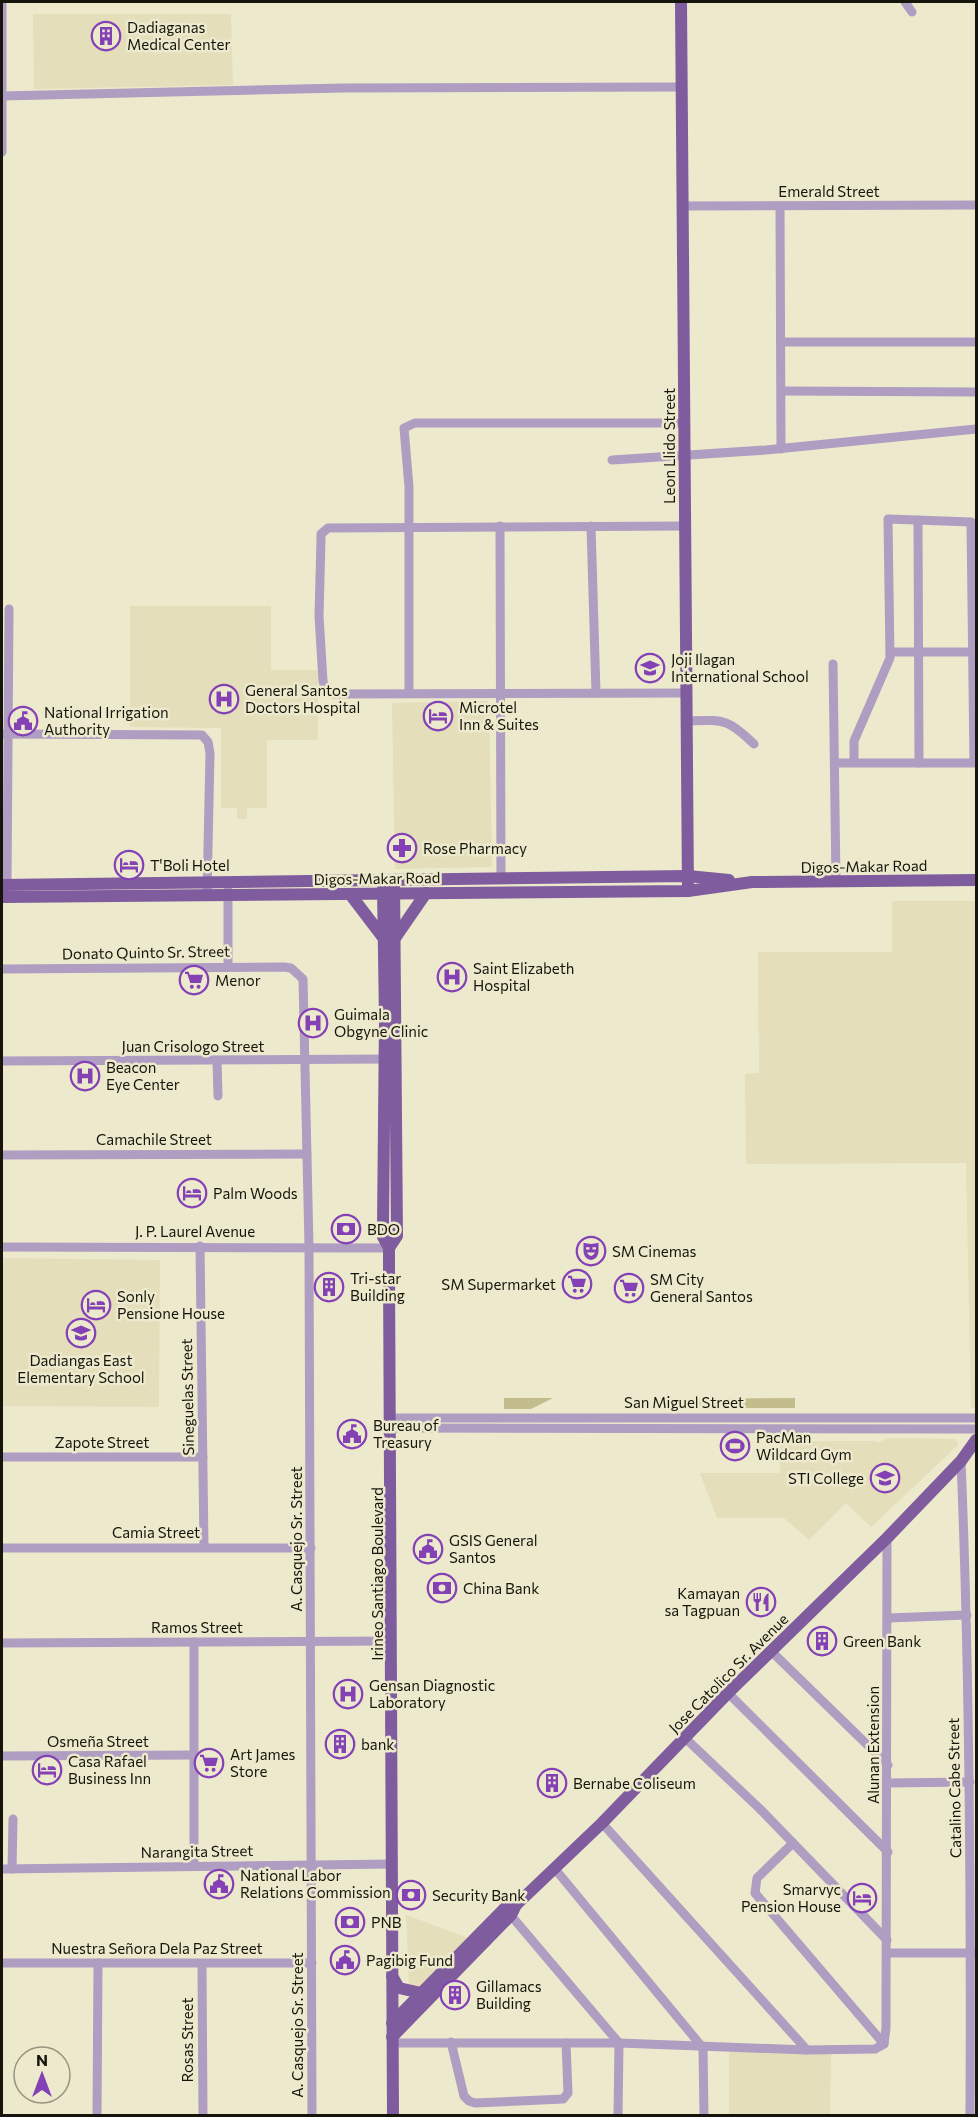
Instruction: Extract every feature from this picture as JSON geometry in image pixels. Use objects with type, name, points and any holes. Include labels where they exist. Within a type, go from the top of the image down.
[{"type":"main road","name":"Leon Llido Street","points":[[681,2],[688,891]]},
{"type":"main road","name":"Digos-Makar Road","points":[[3,890],[207,889],[388,880],[688,876],[752,882],[976,880]]},
{"type":"main road","name":"Irineo Santiago Boulevard","points":[[388,880],[390,1059],[397,1236],[389,1248],[393,2115]]},
{"type":"main road","name":"Digos-Makar Road","points":[[228,888],[350,894],[688,891],[752,882]]},
{"type":"main road","points":[[350,894],[389,940],[426,893]]},
{"type":"main road","name":"Jose Catolico Sr. Avenue","points":[[392,2023],[602,1823],[684,1737],[886,1538],[961,1461],[976,1440]]},
{"type":"main road","name":"Jose Catolico Sr. Avenue","points":[[961,1461],[976,1451]]},
{"type":"main road","name":"Jose Catolico Sr. Avenue","points":[[392,2040],[510,1909]]},
{"type":"main road","points":[[392,1976],[399,1988],[421,1993]]},
{"type":"street","points":[[2,2],[2,152]]},
{"type":"street","points":[[905,2],[912,12]]},
{"type":"street","points":[[2,96],[342,88],[680,87]]},
{"type":"street","name":"Emerald Street","points":[[682,206],[976,205]]},
{"type":"street","points":[[780,206],[781,449]]},
{"type":"street","points":[[782,342],[976,342]]},
{"type":"street","points":[[782,391],[976,392]]},
{"type":"street","points":[[409,693],[409,487],[404,435],[404,428],[408,424],[510,421],[684,423]]},
{"type":"street","points":[[612,460],[781,449],[976,429]]},
{"type":"street","points":[[835,763],[854,763],[919,763],[974,762],[971,522],[888,519],[890,652],[886,669],[854,741],[854,763]]},
{"type":"street","points":[[918,520],[919,763]]},
{"type":"street","points":[[685,526],[337,526],[324,530],[321,539],[318,616],[322,675],[328,692],[340,694],[687,693]]},
{"type":"street","points":[[500,526],[501,879]]},
{"type":"street","points":[[591,526],[596,693]]},
{"type":"street","points":[[3,890],[4,734],[9,609]]},
{"type":"street","points":[[890,652],[973,652]]},
{"type":"street","points":[[833,664],[836,882]]},
{"type":"street","points":[[687,721],[721,720],[734,724],[754,744]]},
{"type":"street","points":[[4,734],[202,735],[208,742],[210,753],[207,889]]},
{"type":"street","points":[[835,741],[854,741]]},
{"type":"street","points":[[228,888],[228,966]]},
{"type":"street","name":"Donato Quinto Sr. Street","points":[[2,969],[228,966],[291,968]]},
{"type":"street","name":"A. Casquejo Sr. Street","points":[[291,968],[305,984],[311,1548],[312,2115]]},
{"type":"street","name":"Juan Crisologo Street","points":[[2,1061],[390,1059]]},
{"type":"street","points":[[217,1061],[218,1096]]},
{"type":"street","name":"Camachile Street","points":[[2,1155],[307,1154]]},
{"type":"street","name":"Sineguelas Street","points":[[200,1246],[204,1547]]},
{"type":"street","name":"J. P. Laurel Avenue","points":[[2,1247],[389,1248]]},
{"type":"street","name":"San Miguel Street","points":[[391,1423],[976,1418]]},
{"type":"street","name":"San Miguel Street","points":[[391,1423],[976,1429]]},
{"type":"street","name":"Zapote Street","points":[[2,1457],[203,1457]]},
{"type":"street","name":"Catalino Cabe Street","points":[[961,1461],[967,1615],[973,1953],[970,2115]]},
{"type":"street","name":"Alunan Extension","points":[[884,2044],[888,1852],[886,1538]]},
{"type":"street","name":"Camia Street","points":[[2,1548],[311,1548]]},
{"type":"street","points":[[888,1618],[967,1615]]},
{"type":"street","name":"Ramos Street","points":[[2,1642],[392,1641]]},
{"type":"street","points":[[194,1642],[194,1866]]},
{"type":"street","points":[[771,1651],[888,1765]]},
{"type":"street","points":[[728,1693],[888,1852]]},
{"type":"street","points":[[684,1737],[793,1843],[887,1940]]},
{"type":"street","name":"Osmeña Street","points":[[2,1756],[194,1755]]},
{"type":"street","points":[[888,1783],[970,1782]]},
{"type":"street","points":[[12,1819],[12,1869]]},
{"type":"street","points":[[602,1823],[807,2050]]},
{"type":"street","points":[[392,2040],[618,2043],[703,2048],[807,2050],[875,2049],[884,2044],[755,1893],[757,1878],[793,1843]]},
{"type":"street","name":"Narangita Street","points":[[2,1869],[393,1864]]},
{"type":"street","points":[[555,1869],[703,2048],[704,2115]]},
{"type":"street","points":[[510,1909],[618,2043],[618,2115]]},
{"type":"street","points":[[887,1953],[973,1953]]},
{"type":"street","name":"Nuestra Señora Dela Paz Street","points":[[2,1963],[312,1963]]},
{"type":"street","points":[[97,2115],[98,1964]]},
{"type":"street","name":"Rosas Street","points":[[202,1964],[203,2115]]},
{"type":"street","points":[[451,2042],[464,2096],[475,2103],[563,2099],[568,2093],[566,2043]]},
{"type":"shaded area","points":[[33,14],[231,14],[233,85],[34,89]]},
{"type":"shaded area","name":"General Santos Doctors Hospital","points":[[130,606],[271,606],[271,670],[318,670],[318,740],[267,740],[267,808],[247,808],[247,819],[237,819],[237,808],[221,808],[221,728],[130,727]]},
{"type":"shaded area","points":[[489,701],[492,867],[395,869],[392,703]]},
{"type":"shaded area","points":[[892,901],[976,901],[976,1407],[971,1408],[966,1163],[746,1164],[745,1074],[759,1073],[758,952],[892,952]]},
{"type":"shaded area","name":"Dadiangas East Elementary School","points":[[2,1258],[160,1260],[159,1407],[2,1406]]},
{"type":"shaded area","points":[[504,1398],[553,1398],[531,1409],[504,1409]]},
{"type":"shaded area","points":[[795,1398],[795,1408],[680,1408],[657,1399]]},
{"type":"shaded area","points":[[889,1438],[956,1439],[958,1445],[871,1527],[846,1503],[809,1540],[784,1518],[717,1518],[700,1473],[780,1473],[780,1441],[877,1441],[877,1443]]},
{"type":"shaded area","points":[[406,1915],[469,1938],[417,1991],[409,1988]]},
{"type":"shaded area","points":[[729,2052],[831,2053],[830,2115],[729,2116]]},
{"type":"place","name":"Dadiaganas Medical Center","points":[[106,36]]},
{"type":"place","name":"Joji Ilagan International School","points":[[650,668]]},
{"type":"place","name":"General Santos Doctors Hospital","points":[[224,699]]},
{"type":"place","name":"Microtel Inn & Suites","points":[[438,716]]},
{"type":"place","name":"National Irrigation Authority","points":[[23,721]]},
{"type":"place","name":"Rose Pharmacy","points":[[402,848]]},
{"type":"place","name":"T'Boli Hotel","points":[[129,865]]},
{"type":"place","name":"Saint Elizabeth Hospital","points":[[452,977]]},
{"type":"place","name":"Menor","points":[[194,980]]},
{"type":"place","name":"Guimala Obgyne Clinic","points":[[313,1023]]},
{"type":"place","name":"Beacon Eye Center","points":[[85,1076]]},
{"type":"place","name":"Palm Woods","points":[[192,1193]]},
{"type":"place","name":"BDO","points":[[346,1229]]},
{"type":"place","name":"SM Cinemas","points":[[591,1251]]},
{"type":"place","name":"SM Supermarket","points":[[577,1284]]},
{"type":"place","name":"Tri-star Building","points":[[329,1287]]},
{"type":"place","name":"SM City General Santos","points":[[629,1288]]},
{"type":"place","name":"Sonly Pensione House","points":[[96,1305]]},
{"type":"place","name":"Dadiangas East Elementary School","points":[[81,1333]]},
{"type":"place","name":"Bureau of Treasury","points":[[352,1434]]},
{"type":"place","name":"PacMan Wildcard Gym","points":[[735,1446]]},
{"type":"place","name":"STI College","points":[[885,1478]]},
{"type":"place","name":"GSIS General Santos","points":[[428,1549]]},
{"type":"place","name":"China Bank","points":[[442,1588]]},
{"type":"place","name":"Kamayan sa Tagpuan","points":[[761,1602]]},
{"type":"place","name":"Green Bank","points":[[822,1641]]},
{"type":"place","name":"Gensan Diagnostic Laboratory","points":[[348,1694]]},
{"type":"place","name":"bank","points":[[340,1744]]},
{"type":"place","name":"Art James Store","points":[[209,1763]]},
{"type":"place","name":"Casa Rafael Business Inn","points":[[47,1770]]},
{"type":"place","name":"Bernabe Coliseum","points":[[552,1783]]},
{"type":"place","name":"National Labor Relations Commission","points":[[219,1884]]},
{"type":"place","name":"Security Bank","points":[[411,1895]]},
{"type":"place","name":"Smarvyc Pension House","points":[[862,1898]]},
{"type":"place","name":"PNB","points":[[350,1922]]},
{"type":"place","name":"Pagibig Fund","points":[[345,1960]]},
{"type":"place","name":"Gillamacs Building","points":[[455,1995]]}]
